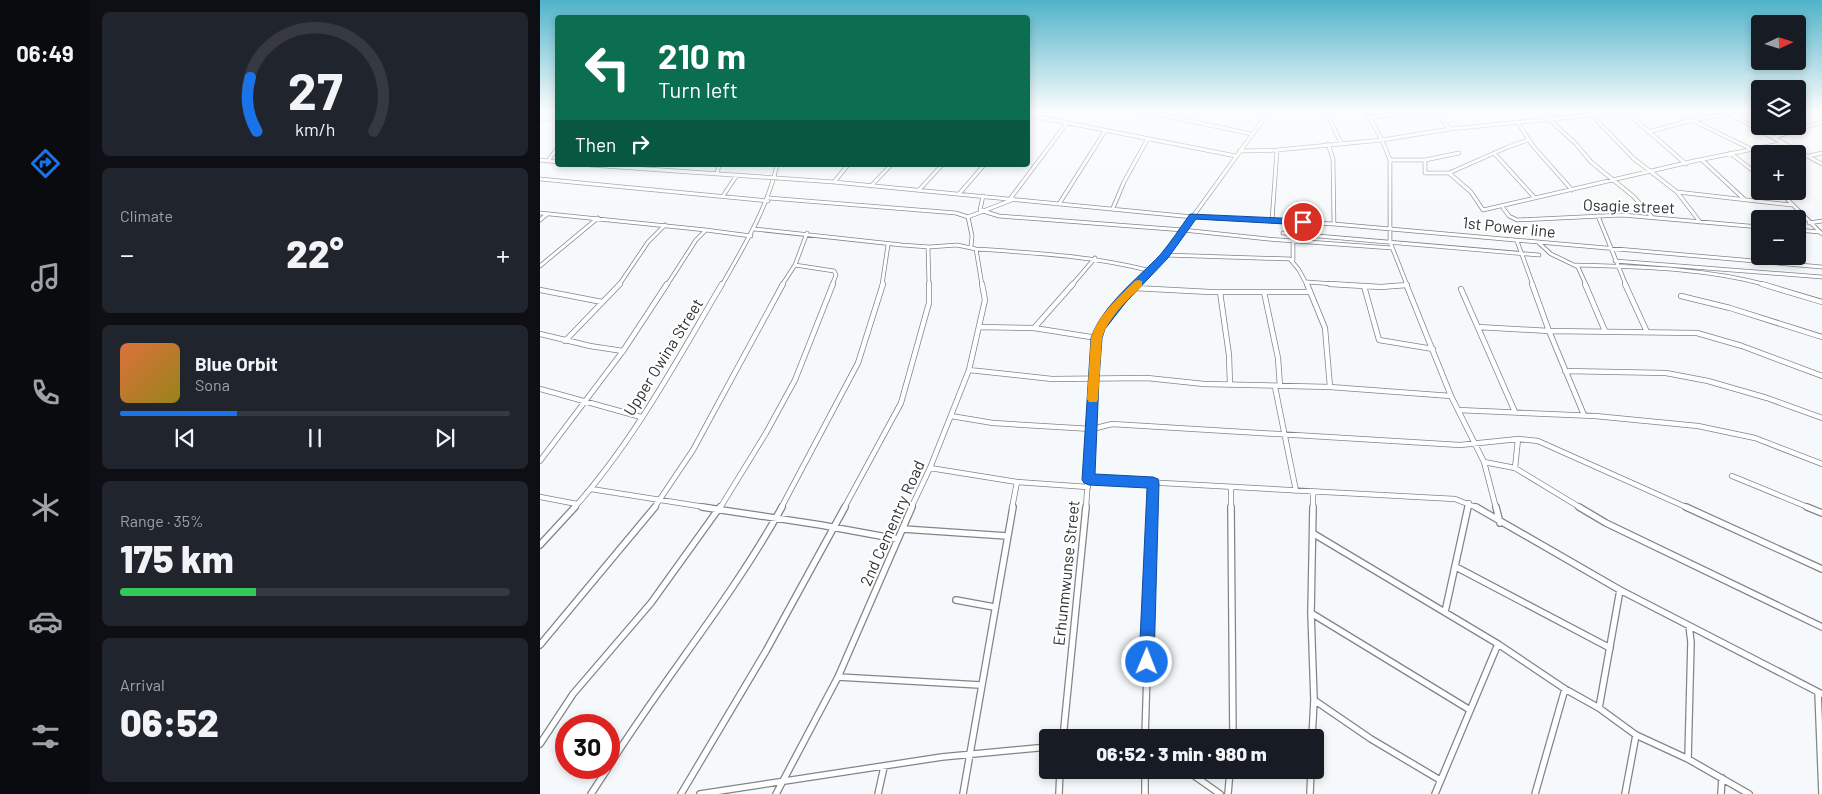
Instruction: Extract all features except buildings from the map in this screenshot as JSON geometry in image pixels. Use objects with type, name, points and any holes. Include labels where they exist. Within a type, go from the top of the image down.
[{"type":"street","points":[[540,179],[723,196],[942,210],[968,217],[1012,199],[1028,172],[1049,147]]},
{"type":"street","points":[[1059,204],[1066,196],[1094,147]]},
{"type":"street","points":[[1113,208],[1124,182],[1143,147]]},
{"type":"street","points":[[1186,147],[1236,156]]},
{"type":"street","name":"Erhunmwunse Street","points":[[1064,729],[1089,480],[1093,379],[1097,338],[1101,325],[1165,255],[1242,147]]},
{"type":"street","points":[[1239,151],[1302,147]]},
{"type":"street","points":[[1329,147],[1333,160],[1335,180],[1334,224]]},
{"type":"street","points":[[1385,147],[1390,160],[1390,242],[1451,396],[1484,462],[1500,522]]},
{"type":"street","points":[[1425,160],[1425,173],[1450,173],[1476,163],[1505,147]]},
{"type":"street","points":[[1534,147],[1572,190]]},
{"type":"street","points":[[1577,147],[1591,162],[1633,196],[1652,218]]},
{"type":"street","points":[[1622,147],[1677,192],[1700,222]]},
{"type":"street","points":[[1666,147],[1686,164]]},
{"type":"street","points":[[1747,147],[1751,149]]},
{"type":"street","points":[[1792,147],[1822,164]]},
{"type":"street","points":[[1450,173],[1471,192],[1483,210],[1503,208],[1534,197],[1652,173],[1730,152],[1751,149]]},
{"type":"street","points":[[1272,220],[1277,150]]},
{"type":"street","points":[[548,161],[555,151]]},
{"type":"street","points":[[1390,160],[1425,160],[1459,152]]},
{"type":"street","points":[[1730,152],[1751,169]]},
{"type":"street","points":[[1494,153],[1534,197]]},
{"type":"street","points":[[1809,156],[1822,153]]},
{"type":"street","points":[[540,160],[555,162]]},
{"type":"street","points":[[1702,160],[1744,199]]},
{"type":"street","name":"1st Power line","points":[[618,167],[774,177],[1194,216],[1334,224],[1822,267]]},
{"type":"street","points":[[717,174],[719,167]]},
{"type":"street","name":"Upper Owina Street","points":[[540,545],[591,488],[641,417],[751,236],[769,199],[776,167]]},
{"type":"street","points":[[834,182],[846,167]]},
{"type":"street","points":[[871,186],[889,167]]},
{"type":"street","points":[[919,190],[940,167]]},
{"type":"street","points":[[958,194],[982,167]]},
{"type":"street","points":[[723,196],[737,175]]},
{"type":"street","points":[[1677,192],[1792,205]]},
{"type":"street","points":[[982,211],[980,207],[983,196]]},
{"type":"street","points":[[1787,200],[1820,233]]},
{"type":"street","name":"Osagie street","points":[[1503,208],[1509,216],[1517,220],[1598,216],[1652,218],[1751,226]]},
{"type":"street","points":[[982,211],[1013,218],[1392,248]]},
{"type":"street","points":[[540,213],[665,225],[751,236]]},
{"type":"street","points":[[540,220],[547,214]]},
{"type":"street","points":[[1598,216],[1615,261],[1647,332]]},
{"type":"street","name":"2nd Cementry Road","points":[[776,794],[838,677],[897,539],[930,468],[969,370],[985,300],[968,217]]},
{"type":"street","points":[[540,266],[598,218]]},
{"type":"street","points":[[1810,223],[1822,221]]},
{"type":"street","points":[[565,341],[619,285],[648,242],[665,225]]},
{"type":"street","points":[[754,229],[807,233],[888,245],[928,248],[974,248],[1095,258],[1150,271]]},
{"type":"street","points":[[540,462],[623,351],[677,266],[696,240],[706,230]]},
{"type":"street","points":[[1806,231],[1820,233]]},
{"type":"street","points":[[540,645],[659,502],[692,450],[781,287],[795,265],[807,233]]},
{"type":"street","points":[[1283,233],[1538,254]]},
{"type":"street","points":[[1293,240],[1293,260],[1306,282],[1324,326],[1330,387]]},
{"type":"street","points":[[1517,241],[1549,331],[1584,415]]},
{"type":"street","points":[[1539,243],[1551,254],[1576,265],[1726,276],[1781,288],[1822,302]]},
{"type":"street","points":[[620,748],[734,585],[777,516],[858,363],[883,282],[888,245]]},
{"type":"street","points":[[682,794],[766,651],[902,403],[929,303],[928,248]]},
{"type":"street","points":[[1165,255],[1293,260]]},
{"type":"street","points":[[1034,328],[1095,258]]},
{"type":"street","points":[[1615,261],[1822,277]]},
{"type":"street","points":[[540,744],[573,694],[651,603],[719,509],[766,433],[795,380],[836,275],[834,271],[795,265]]},
{"type":"street","points":[[1576,265],[1604,332]]},
{"type":"street","points":[[1306,282],[1364,286],[1407,285]]},
{"type":"street","points":[[1364,286],[1379,340],[1433,348]]},
{"type":"street","points":[[1134,288],[1220,292],[1310,292]]},
{"type":"street","points":[[1461,289],[1515,412]]},
{"type":"street","points":[[540,290],[602,302]]},
{"type":"street","points":[[1220,292],[1228,347],[1230,385]]},
{"type":"street","points":[[1264,292],[1278,358],[1277,386],[1296,491]]},
{"type":"street","points":[[1681,296],[1730,308],[1822,337]]},
{"type":"street","points":[[980,327],[1034,328],[1097,338]]},
{"type":"street","points":[[1478,327],[1549,331],[1697,334],[1718,339],[1822,376]]},
{"type":"street","points":[[540,334],[565,341],[623,351]]},
{"type":"street","points":[[969,370],[1052,379],[1147,378],[1230,385],[1330,387],[1451,396]]},
{"type":"street","points":[[1565,371],[1666,373],[1767,398],[1822,418]]},
{"type":"street","points":[[541,390],[641,417]]},
{"type":"street","points":[[1458,410],[1652,420],[1734,432],[1822,464]]},
{"type":"street","points":[[951,416],[993,423],[1092,430],[1112,424],[1474,444],[1518,439],[1538,441],[1822,569]]},
{"type":"street","points":[[1515,468],[1518,439]]},
{"type":"street","points":[[1484,462],[1515,468],[1606,523],[1822,627]]},
{"type":"street","points":[[930,468],[1017,482],[1088,487]]},
{"type":"street","points":[[1732,476],[1822,514]]},
{"type":"street","points":[[1089,480],[1438,497],[1469,504],[1620,590],[1820,693],[1822,794]]},
{"type":"street","points":[[963,794],[980,685],[1017,482]]},
{"type":"street","points":[[1145,729],[1153,483]]},
{"type":"street","points":[[591,488],[659,502],[836,525],[897,539]]},
{"type":"street","points":[[1231,488],[1233,729]]},
{"type":"street","points":[[1312,729],[1314,700],[1311,613],[1314,534],[1313,492]]},
{"type":"street","points":[[540,497],[578,504]]},
{"type":"street","points":[[1445,612],[1446,596],[1456,567],[1469,504]]},
{"type":"street","points":[[903,529],[1007,536]]},
{"type":"street","points":[[1314,534],[1498,644],[1565,689],[1599,708],[1636,735],[1688,759],[1748,794]]},
{"type":"street","points":[[1456,567],[1610,648]]},
{"type":"street","points":[[1599,708],[1620,590]]},
{"type":"street","points":[[956,600],[994,607]]},
{"type":"street","points":[[1311,613],[1470,710]]},
{"type":"street","points":[[1688,759],[1691,642],[1689,626]]},
{"type":"street","points":[[1435,794],[1498,644]]},
{"type":"street","points":[[838,677],[980,685]]},
{"type":"street","points":[[1535,794],[1565,689]]},
{"type":"street","points":[[1314,700],[1371,739],[1440,780]]},
{"type":"street","points":[[1625,794],[1636,735]]},
{"type":"street","points":[[700,794],[969,755],[1039,749]]},
{"type":"street","points":[[878,794],[884,767]]},
{"type":"street","points":[[1721,794],[1722,778]]},
{"type":"street","points":[[591,794],[600,779]]},
{"type":"street","points":[[1059,794],[1060,779]]},
{"type":"street","points":[[1144,794],[1145,779]]},
{"type":"street","points":[[1199,779],[1220,794]]},
{"type":"street","points":[[1228,794],[1229,779]]},
{"type":"street","points":[[1310,794],[1311,779]]},
{"type":"slow traffic","points":[[1093,399],[1097,338],[1101,325],[1138,284]]},
{"type":"route","points":[[1147,662],[1153,483],[1089,480],[1093,379],[1097,338],[1101,325],[1165,255],[1194,216],[1303,222]]}]
